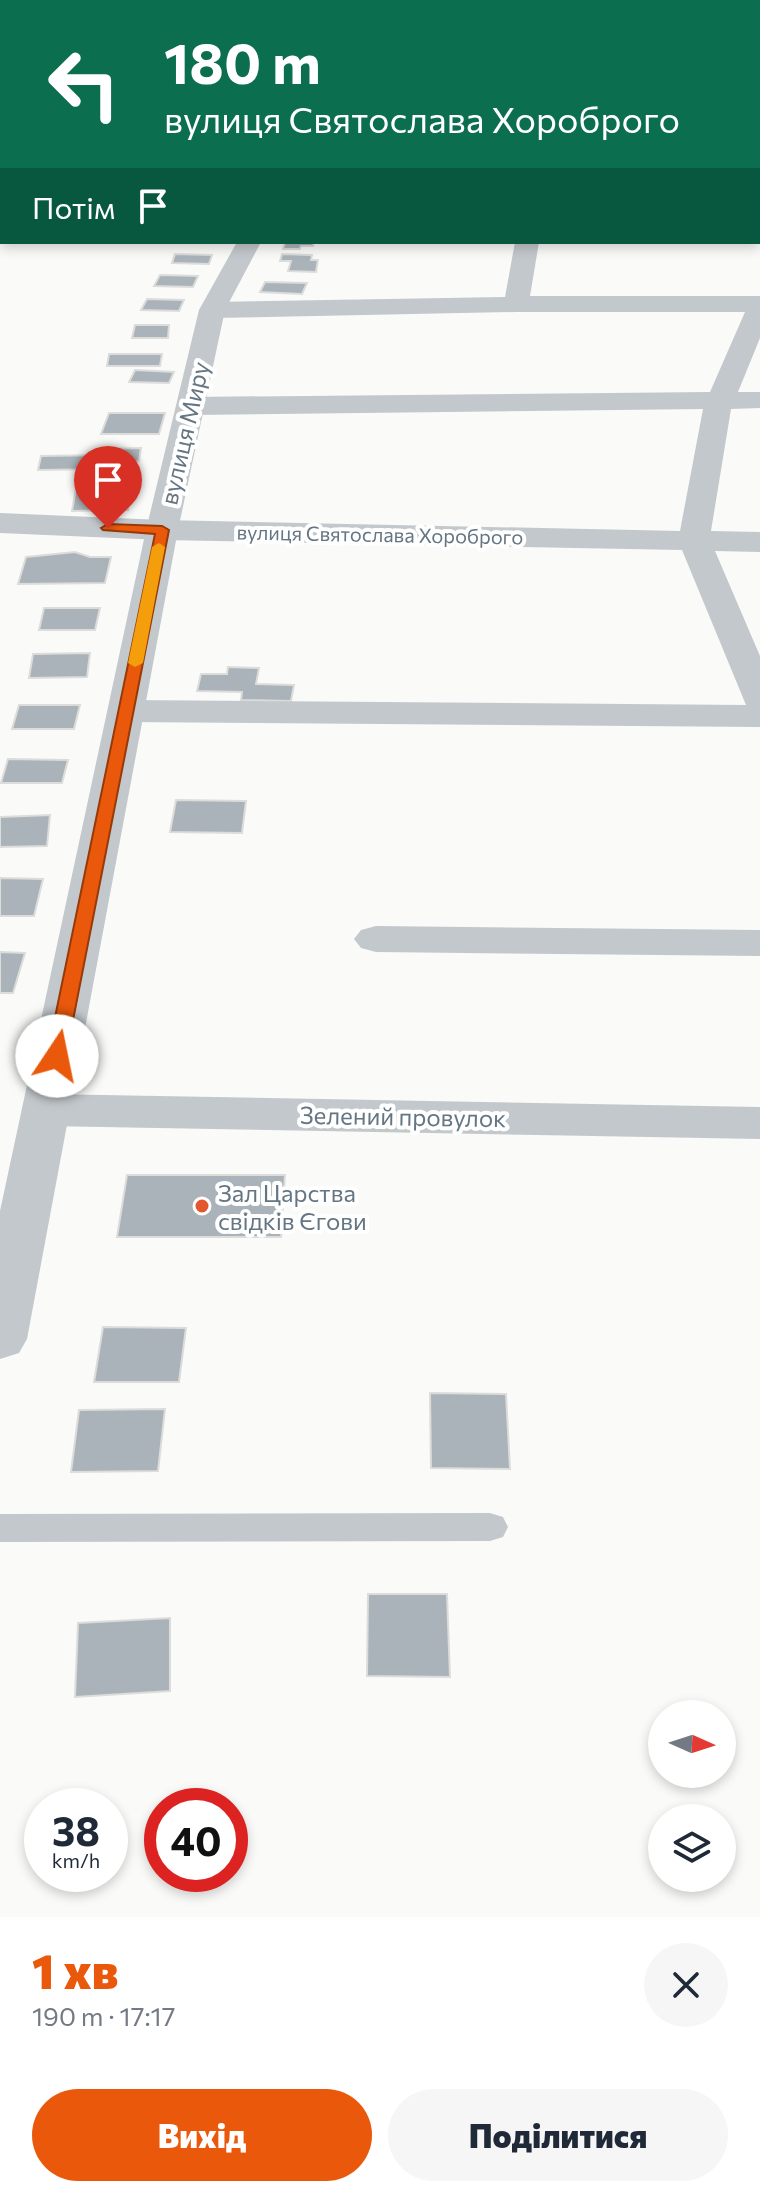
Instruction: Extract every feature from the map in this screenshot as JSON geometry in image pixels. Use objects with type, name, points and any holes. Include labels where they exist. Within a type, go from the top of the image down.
[{"type":"street","name":"вулиця Миру","points":[[0,1339],[162,530],[190,406],[212,310],[248,244]]},
{"type":"street","points":[[516,304],[527,244]]},
{"type":"street","points":[[212,310],[516,304],[760,306],[721,401],[694,540],[760,698]]},
{"type":"street","points":[[190,406],[760,400]]},
{"type":"street","name":"вулиця Святослава Хороброго","points":[[0,523],[162,530],[760,542]]},
{"type":"street","points":[[126,711],[760,716]]},
{"type":"street","points":[[376,939],[760,943]]},
{"type":"street","name":"Зелений провулок","points":[[46,1110],[760,1123]]},
{"type":"lane","points":[[0,1528],[490,1527]]},
{"type":"building","points":[[284,244],[314,244],[301,246],[300,249],[283,249]]},
{"type":"building","points":[[175,254],[212,255],[209,264],[172,263]]},
{"type":"building","points":[[282,254],[312,255],[311,260],[318,260],[316,272],[288,271],[291,261],[280,261]]},
{"type":"building","points":[[160,275],[198,276],[193,287],[154,286]]},
{"type":"building","points":[[265,282],[307,283],[302,294],[260,292]]},
{"type":"building","points":[[147,299],[184,300],[179,311],[141,310]]},
{"type":"building","points":[[135,325],[169,325],[168,338],[132,338]]},
{"type":"building","points":[[109,354],[162,354],[160,366],[107,366]]},
{"type":"building","points":[[135,370],[174,372],[169,383],[129,382]]},
{"type":"building","points":[[109,413],[165,413],[159,434],[101,434]]},
{"type":"building","points":[[141,448],[139,461],[111,462],[111,469],[38,470],[41,456],[105,455],[106,449]]},
{"type":"building","points":[[131,487],[128,510],[72,511],[76,488]]},
{"type":"building","points":[[75,552],[90,557],[111,557],[105,583],[18,584],[26,557]]},
{"type":"building","points":[[44,608],[100,608],[95,630],[39,630]]},
{"type":"building","points":[[90,653],[87,677],[29,678],[33,654]]},
{"type":"building","points":[[228,667],[259,668],[256,684],[294,685],[291,701],[241,700],[242,692],[197,691],[201,674],[227,674]]},
{"type":"building","points":[[19,705],[80,705],[74,729],[12,729]]},
{"type":"building","points":[[8,759],[68,760],[62,783],[1,783]]},
{"type":"building","points":[[176,800],[246,801],[242,833],[170,832]]},
{"type":"building","points":[[50,815],[47,846],[0,847],[0,817]]},
{"type":"building","points":[[0,878],[43,879],[34,916],[0,916]]},
{"type":"building","points":[[0,952],[25,953],[13,993],[0,993]]},
{"type":"building","points":[[127,1175],[285,1175],[281,1237],[117,1237]]},
{"type":"building","points":[[103,1327],[186,1328],[179,1382],[94,1382]]},
{"type":"building","points":[[430,1393],[506,1394],[510,1469],[431,1468]]},
{"type":"building","points":[[165,1409],[158,1471],[71,1472],[79,1410]]},
{"type":"building","points":[[368,1594],[447,1594],[450,1677],[367,1676]]},
{"type":"building","points":[[170,1618],[170,1691],[75,1697],[78,1623]]},
{"type":"slow traffic","points":[[135,663],[159,547]]},
{"type":"place","name":"Зал Царства свідків Єгови","points":[[202,1206]]},
{"type":"route","points":[[57,1056],[162,530],[108,528]]}]
